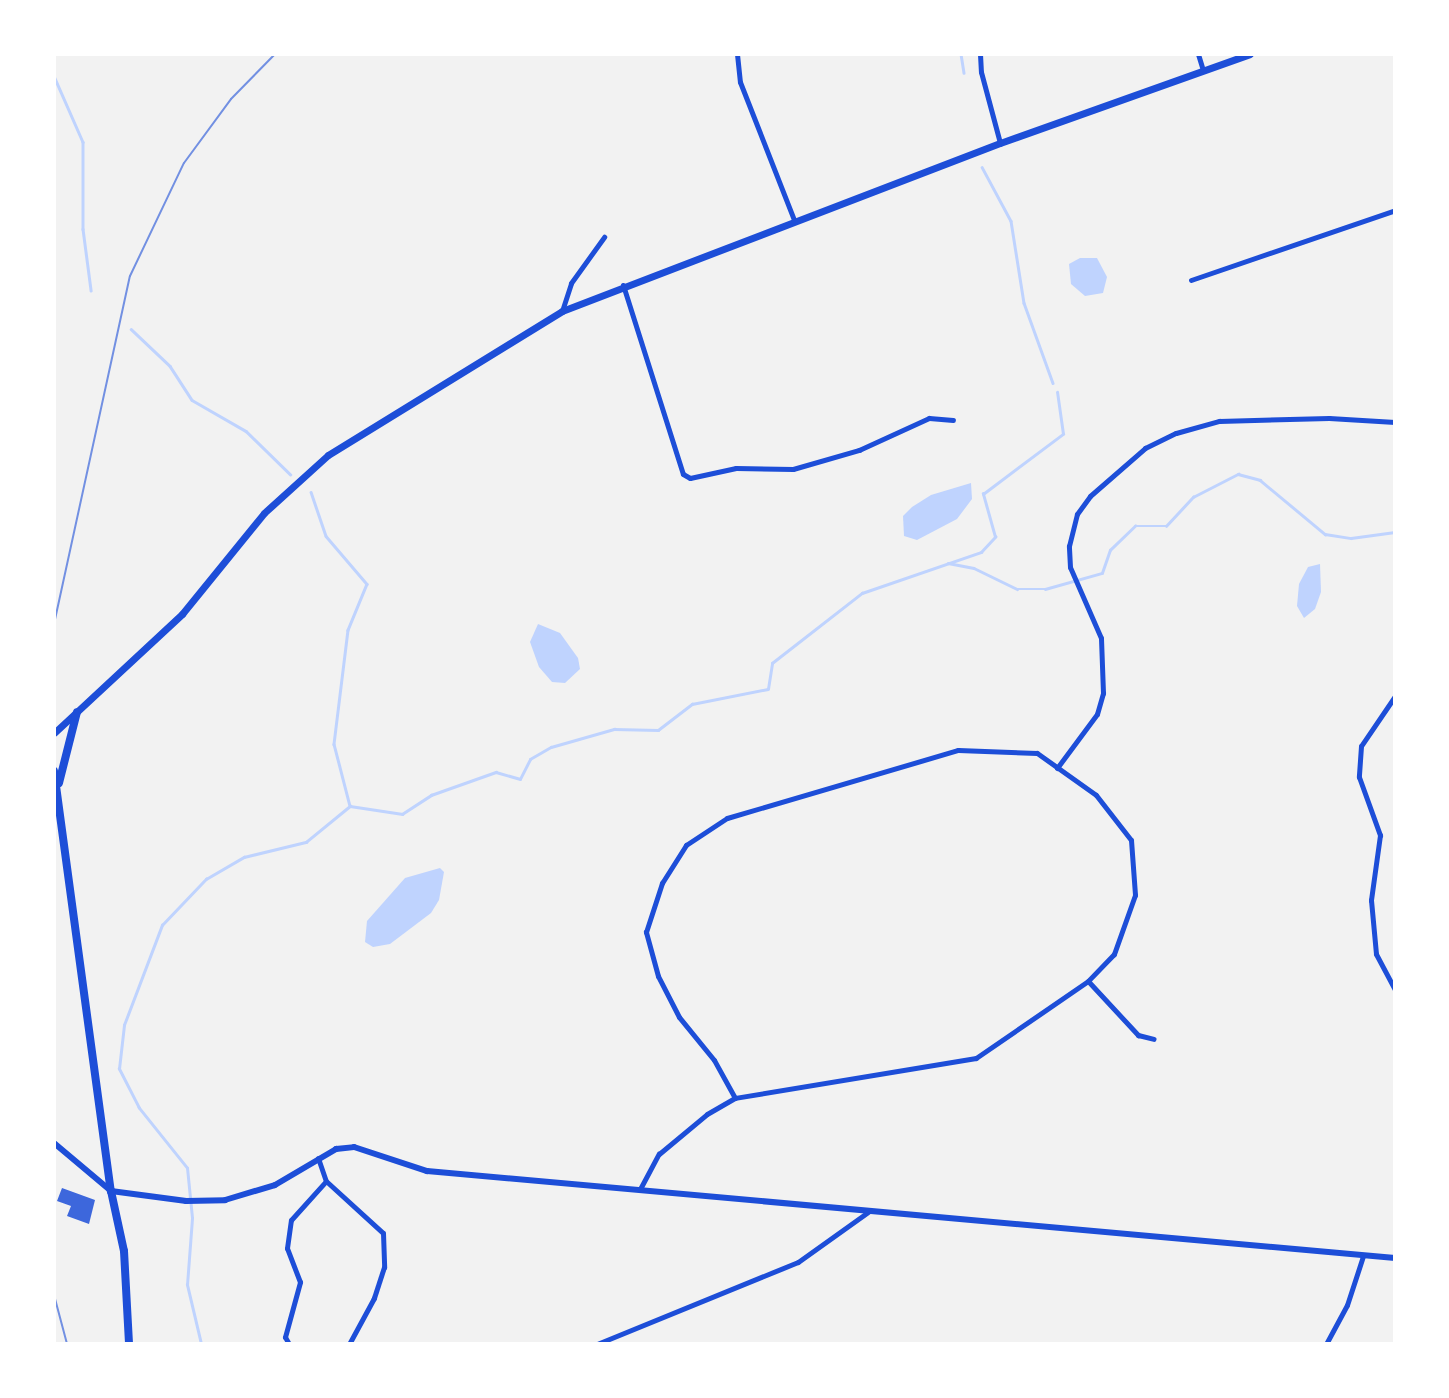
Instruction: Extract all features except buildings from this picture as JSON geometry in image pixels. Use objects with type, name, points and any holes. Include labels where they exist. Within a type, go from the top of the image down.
[{"type":"main road","points":[[54,733],[182,614],[264,513],[328,456],[562,310],[1000,143],[1250,54]]},
{"type":"main road","points":[[57,793],[78,712]]},
{"type":"main road","points":[[54,771],[111,1191],[124,1251],[129,1344]]},
{"type":"street","points":[[737,54],[740,82],[794,220]]},
{"type":"street","points":[[980,54],[981,72],[1000,143]]},
{"type":"street","points":[[1198,54],[1203,70]]},
{"type":"street","points":[[1191,280],[1395,210]]},
{"type":"street","points":[[562,310],[571,283],[604,237]]},
{"type":"street","points":[[623,285],[683,474],[690,478],[736,468],[793,469],[859,450],[929,418],[953,420]]},
{"type":"street","points":[[1057,768],[1097,714],[1103,693],[1101,638],[1074,577],[1069,546],[1077,514],[1090,496],[1144,448],[1176,433],[1219,421],[1329,418],[1395,422]]},
{"type":"street","points":[[1395,696],[1361,746],[1359,777],[1380,835],[1371,900],[1376,954],[1395,989]]},
{"type":"street","points":[[640,1189],[659,1154],[707,1114],[735,1098],[976,1058],[1088,981],[1114,954],[1135,895],[1131,839],[1096,795],[1037,753],[958,750],[727,818],[686,845],[662,883],[646,932],[657,976],[674,1007],[714,1060],[735,1098]]},
{"type":"street","points":[[1088,981],[1138,1035],[1154,1039]]},
{"type":"street","points":[[54,1143],[111,1191],[186,1201],[225,1200],[275,1185],[318,1158],[354,1147],[427,1171],[1395,1258]]},
{"type":"street","points":[[318,1158],[326,1181],[383,1233],[381,1277],[349,1344]]},
{"type":"street","points":[[289,1344],[285,1337],[300,1282],[286,1248],[292,1220],[326,1181]]},
{"type":"street","points":[[597,1344],[799,1262],[868,1212]]},
{"type":"street","points":[[1326,1344],[1347,1304],[1363,1256]]},
{"type":"water","points":[[1080,258],[1097,258],[1107,277],[1103,293],[1085,296],[1071,284],[1069,264]]},
{"type":"water","points":[[971,483],[972,499],[957,519],[917,540],[904,536],[903,516],[912,507],[931,495]]},
{"type":"water","points":[[1320,564],[1321,592],[1315,609],[1304,618],[1297,606],[1299,584],[1308,567]]},
{"type":"water","points":[[538,624],[560,633],[578,658],[580,669],[565,683],[552,682],[539,667],[530,642]]},
{"type":"water","points":[[440,868],[444,872],[439,900],[431,913],[390,944],[373,947],[365,942],[367,921],[405,878]]},
{"type":"waterway","points":[[961,54],[964,73]]},
{"type":"waterway","points":[[54,76],[83,142],[83,229],[91,290]]},
{"type":"waterway","points":[[982,167],[1011,221],[1024,303],[1053,383]]},
{"type":"waterway","points":[[131,329],[170,366],[192,400],[246,431],[290,474]]},
{"type":"waterway","points":[[201,1344],[187,1285],[192,1218],[187,1168],[139,1108],[119,1069],[124,1025],[162,925],[206,879],[244,857],[306,842],[350,806],[402,814],[431,795],[496,772],[520,779],[530,759],[551,747],[614,729],[658,730],[692,704],[768,689],[772,663],[862,593],[981,552],[995,537],[983,494],[1063,434],[1057,392]]},
{"type":"waterway","points":[[948,563],[974,568],[1017,589],[1045,589],[1102,573],[1110,550],[1135,526],[1166,526],[1193,497],[1238,474],[1260,480],[1325,534],[1351,538],[1395,532]]},
{"type":"waterway","points":[[311,492],[326,536],[367,584],[348,630],[334,744],[350,806]]},
{"type":"tram line","points":[[54,624],[130,276],[184,163],[231,99],[275,54]]},
{"type":"tram line","points":[[54,1295],[67,1344]]}]
